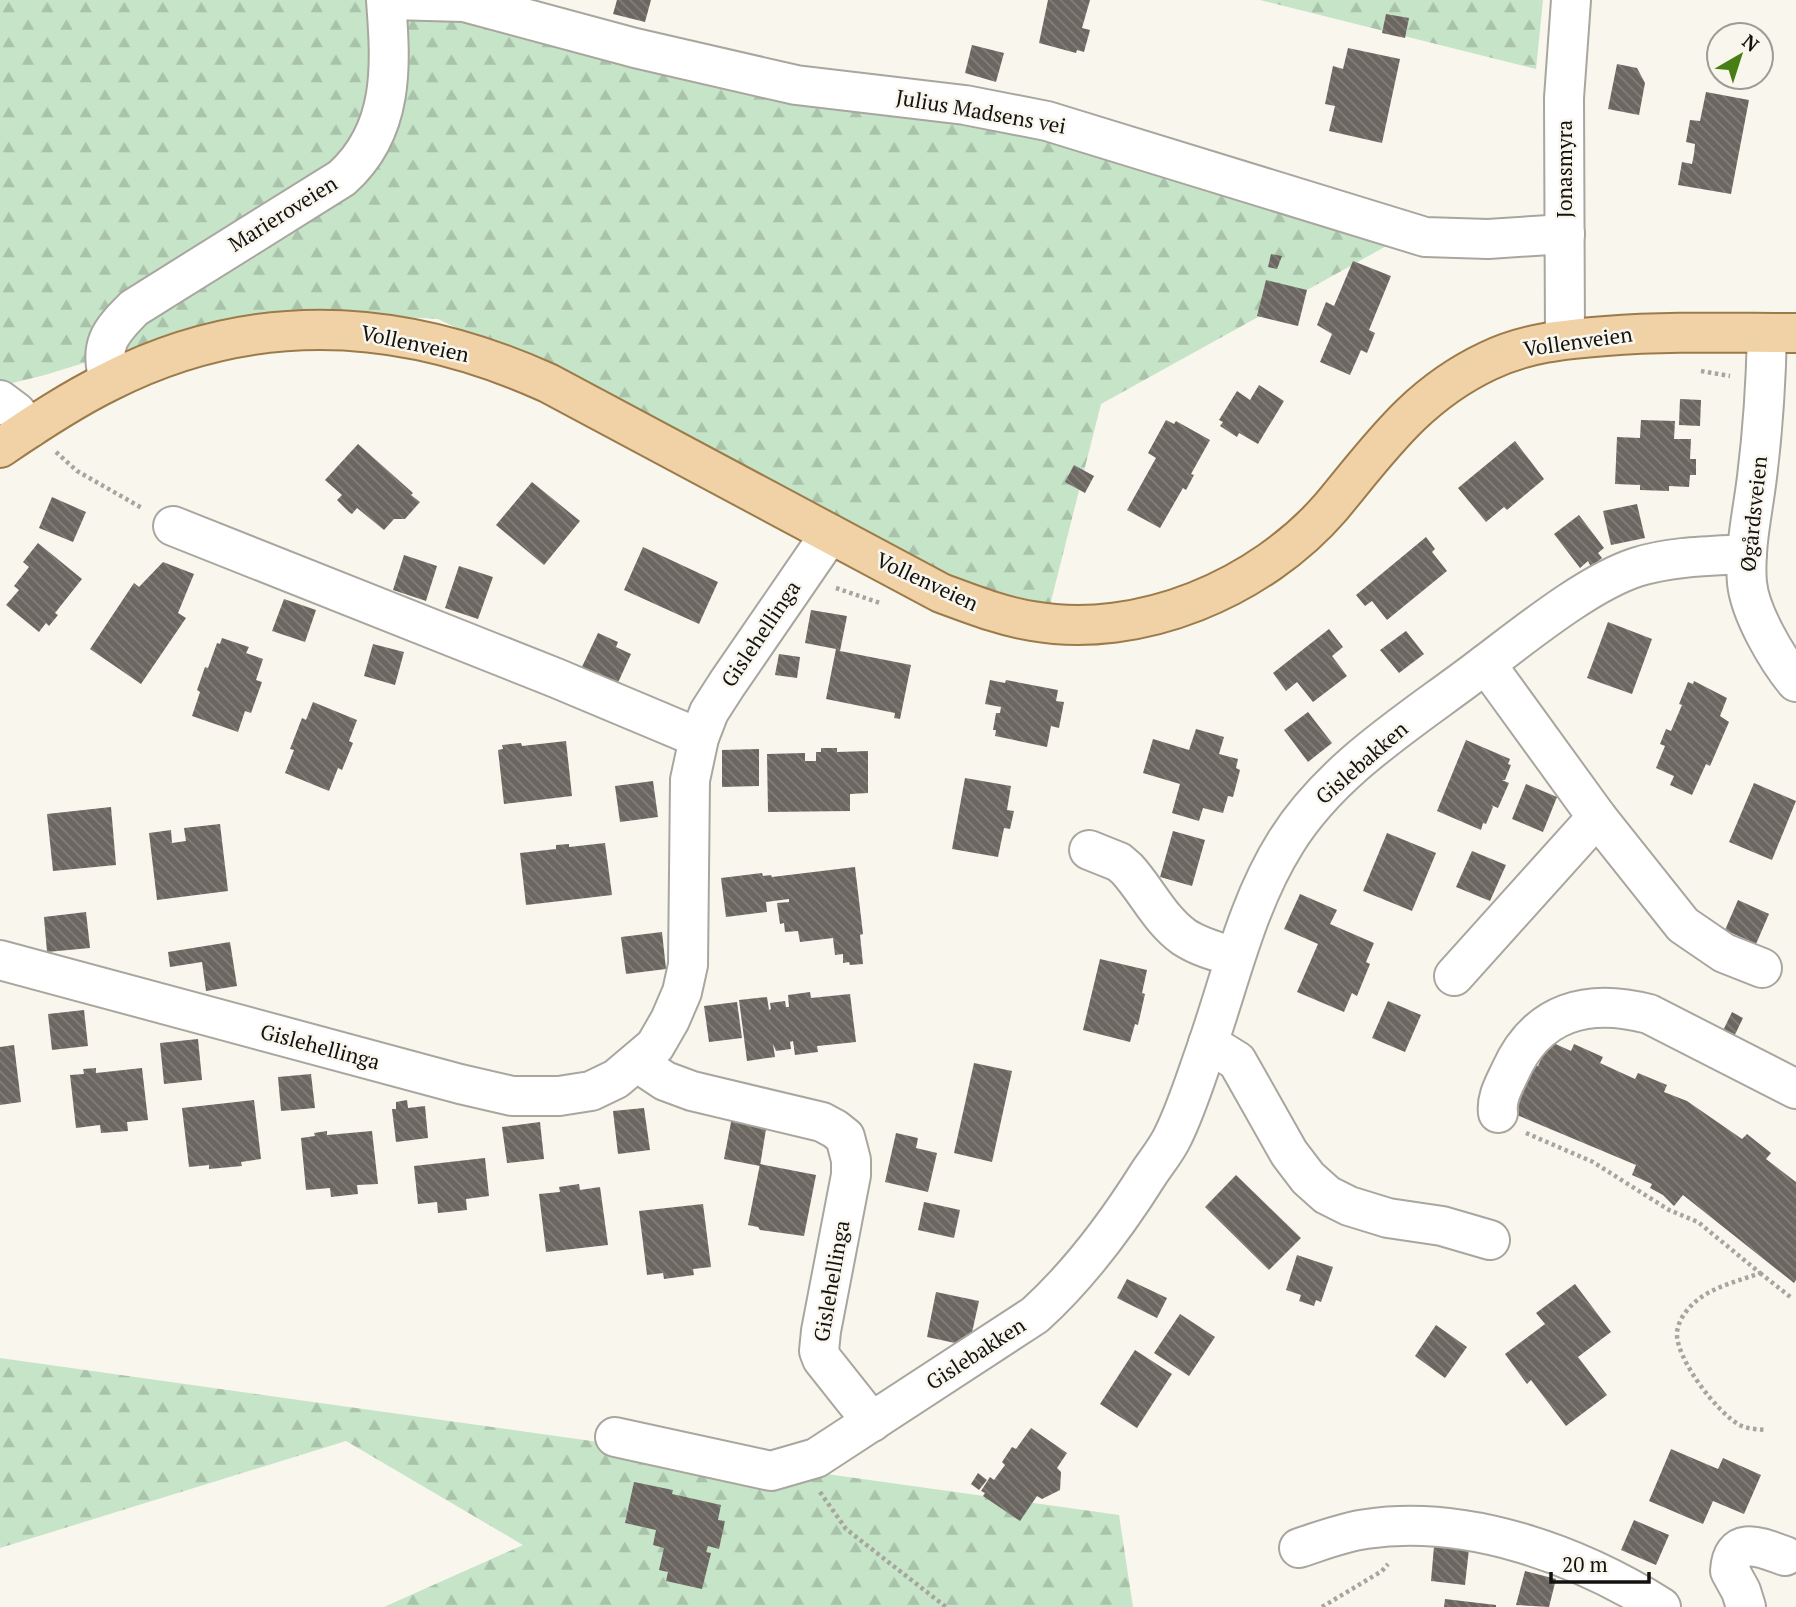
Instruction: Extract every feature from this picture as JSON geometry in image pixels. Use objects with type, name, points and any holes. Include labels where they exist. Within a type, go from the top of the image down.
[{"type":"main road","name":"Vollenveien","points":[[15,438],[109,381],[191,349],[256,334],[295,330],[332,329],[408,338],[493,361],[548,383],[942,593],[1018,619],[1084,624],[1162,613],[1237,583],[1300,538],[1415,409],[1445,385],[1508,352],[1565,339],[1639,334],[1782,333]]},
{"type":"street","name":"Julius Madsens vei","points":[[388,0],[464,2],[649,52],[782,82],[965,105],[1047,121],[1425,237],[1488,239],[1565,234]]},
{"type":"street","name":"Marieroveien","points":[[109,381],[105,366],[107,340],[113,329],[134,308],[342,178],[366,151],[383,114],[389,76],[388,0]]},
{"type":"street","name":"Jonasmyra","points":[[1565,339],[1564,98],[1571,0]]},
{"type":"street","name":"Øgårdsveien","points":[[1782,333],[1763,415],[1747,554],[1747,585],[1759,620],[1779,662],[1796,682]]},
{"type":"street","points":[[0,400],[16,412],[15,438]]},
{"type":"street","points":[[173,526],[556,678],[699,738]]},
{"type":"street","name":"Gislehellinga","points":[[0,960],[240,1026],[512,1096],[559,1096],[591,1091],[616,1079],[638,1063],[655,1045],[682,992],[688,965],[690,780],[699,738],[709,712],[830,534]]},
{"type":"street","name":"Gislebakken","points":[[615,1437],[771,1471],[799,1463],[816,1458],[1035,1315],[1059,1293],[1132,1200],[1173,1137],[1236,957],[1268,877],[1285,843],[1330,787],[1367,754],[1486,664],[1551,616],[1601,584],[1636,567],[1674,559],[1747,554]]},
{"type":"street","points":[[1486,664],[1598,817],[1683,925],[1724,953],[1762,968]]},
{"type":"street","points":[[1454,976],[1598,817]]},
{"type":"street","points":[[1089,850],[1119,862],[1127,869],[1167,921],[1185,937],[1196,944],[1236,957]]},
{"type":"street","points":[[1499,1112],[1497,1104],[1514,1063],[1534,1035],[1549,1022],[1569,1012],[1608,1006],[1649,1014],[1796,1089]]},
{"type":"street","points":[[1208,1043],[1237,1061],[1289,1153],[1308,1178],[1327,1195],[1349,1206],[1388,1218],[1441,1226],[1490,1240]]},
{"type":"street","name":"Gislehellinga","points":[[638,1063],[665,1081],[692,1091],[822,1122],[845,1138],[849,1147],[851,1175],[819,1351],[829,1368],[872,1422]]},
{"type":"street","points":[[1299,1548],[1366,1529],[1419,1527],[1476,1532],[1545,1550],[1613,1581],[1661,1607]]},
{"type":"street","points":[[1746,1607],[1730,1571],[1734,1553],[1748,1545],[1785,1556]]},
{"type":"path","points":[[15,438],[173,526]]},
{"type":"path","points":[[1499,1112],[1507,1124],[1593,1162],[1669,1210],[1698,1222],[1793,1298]]},
{"type":"path","points":[[1760,1273],[1707,1293],[1686,1311],[1676,1334],[1679,1349],[1686,1361],[1721,1410],[1738,1424],[1765,1430]]},
{"type":"path","points":[[799,1463],[846,1529],[946,1607]]},
{"type":"path","points":[[1322,1607],[1382,1571],[1419,1527]]},
{"type":"green space","points":[[0,0],[514,0],[1419,228],[1101,404],[1050,605],[949,578],[677,434],[438,319],[335,313],[232,317],[45,375],[0,386]]},
{"type":"green space","points":[[1260,0],[1543,0],[1536,69]]},
{"type":"green space","points":[[0,1358],[1119,1515],[1133,1607],[384,1607],[523,1545],[346,1441],[0,1548]]},
{"type":"building","points":[[617,0],[651,0],[645,22],[613,14]]},
{"type":"building","points":[[1048,0],[1090,0],[1082,28],[1090,30],[1084,52],[1077,50],[1076,53],[1039,43]]},
{"type":"building","points":[[1386,14],[1409,18],[1405,38],[1382,33]]},
{"type":"building","points":[[972,45],[1004,53],[996,82],[965,73]]},
{"type":"building","points":[[1348,48],[1400,59],[1382,143],[1329,131],[1335,106],[1325,104],[1333,66],[1343,69]]},
{"type":"building","points":[[1617,64],[1637,68],[1645,83],[1639,115],[1608,109]]},
{"type":"building","points":[[1706,92],[1749,100],[1731,194],[1678,185],[1682,162],[1692,164],[1695,144],[1686,142],[1690,120],[1700,121]]},
{"type":"building","points":[[1271,254],[1282,256],[1277,269],[1268,267]]},
{"type":"building","points":[[1353,261],[1391,276],[1369,330],[1375,333],[1367,353],[1361,350],[1350,375],[1320,362],[1332,334],[1317,325],[1326,302],[1334,306]]},
{"type":"building","points":[[1266,280],[1307,290],[1298,326],[1257,316]]},
{"type":"building","points":[[1259,385],[1284,401],[1258,444],[1239,433],[1237,437],[1220,426],[1223,422],[1219,420],[1237,391],[1250,400]]},
{"type":"building","points":[[1680,399],[1701,400],[1700,426],[1679,425]]},
{"type":"building","points":[[1166,420],[1174,424],[1176,421],[1210,440],[1191,474],[1194,475],[1186,490],[1183,488],[1160,528],[1127,510],[1156,458],[1148,453]]},
{"type":"building","points":[[1641,420],[1675,421],[1674,439],[1691,439],[1690,459],[1696,459],[1696,475],[1690,475],[1689,487],[1669,486],[1669,491],[1640,490],[1640,485],[1615,484],[1617,437],[1640,438]]},
{"type":"building","points":[[1515,441],[1544,479],[1507,510],[1504,507],[1486,522],[1458,488]]},
{"type":"building","points":[[358,444],[420,502],[405,519],[394,519],[384,530],[357,508],[352,514],[349,512],[337,500],[342,495],[325,480]]},
{"type":"building","points":[[1074,465],[1094,476],[1085,493],[1065,482]]},
{"type":"building","points":[[532,482],[580,521],[544,565],[496,525]]},
{"type":"building","points":[[52,497],[86,512],[73,542],[39,528]]},
{"type":"building","points":[[1637,504],[1645,538],[1611,545],[1603,511]]},
{"type":"building","points":[[1579,515],[1604,548],[1598,553],[1602,558],[1591,567],[1588,561],[1580,568],[1554,534]]},
{"type":"building","points":[[1426,537],[1435,549],[1432,552],[1447,571],[1387,620],[1372,601],[1365,606],[1356,595]]},
{"type":"building","points":[[38,543],[82,579],[55,613],[58,615],[49,626],[46,623],[39,632],[6,605],[19,590],[14,586],[29,567],[23,562]]},
{"type":"building","points":[[643,547],[718,582],[699,624],[624,590]]},
{"type":"building","points":[[404,555],[437,566],[426,601],[393,590]]},
{"type":"building","points":[[163,562],[194,574],[178,613],[186,618],[141,684],[90,649],[134,583],[139,587]]},
{"type":"building","points":[[459,566],[493,577],[478,619],[445,608]]},
{"type":"building","points":[[284,599],[316,610],[305,642],[272,631]]},
{"type":"building","points":[[811,610],[847,616],[840,651],[911,665],[900,719],[894,718],[895,713],[826,699],[836,649],[805,643]]},
{"type":"building","points":[[1608,622],[1652,639],[1632,694],[1587,678]]},
{"type":"building","points":[[1329,629],[1343,647],[1332,656],[1347,676],[1313,702],[1297,682],[1286,691],[1273,673]]},
{"type":"building","points":[[1406,631],[1424,654],[1399,673],[1380,650]]},
{"type":"building","points":[[598,633],[618,642],[616,647],[631,654],[616,687],[580,671]]},
{"type":"building","points":[[222,638],[249,647],[246,653],[263,659],[256,680],[262,682],[251,713],[245,711],[238,732],[192,716],[205,667],[208,668],[217,643],[220,644]]},
{"type":"building","points":[[373,644],[404,652],[395,685],[364,676]]},
{"type":"building","points":[[779,654],[800,657],[797,678],[775,675]]},
{"type":"building","points":[[990,680],[1005,683],[1006,680],[1058,690],[1056,701],[1064,702],[1059,728],[1051,726],[1047,747],[995,736],[996,730],[993,730],[996,713],[1000,713],[1001,707],[985,704]]},
{"type":"building","points":[[1694,681],[1727,698],[1720,716],[1729,722],[1710,766],[1706,764],[1692,795],[1670,785],[1674,776],[1656,768],[1665,746],[1660,744],[1666,729],[1671,731],[1688,682],[1693,684]]},
{"type":"building","points":[[313,702],[357,720],[349,741],[353,743],[342,770],[338,768],[329,791],[285,773],[294,750],[290,749],[302,718],[306,720]]},
{"type":"building","points":[[1308,712],[1332,743],[1308,762],[1284,730]]},
{"type":"building","points":[[1196,729],[1224,737],[1219,754],[1238,759],[1236,768],[1240,770],[1233,797],[1228,796],[1223,813],[1203,808],[1199,821],[1172,813],[1180,784],[1143,773],[1153,739],[1189,750]]},
{"type":"building","points":[[1466,740],[1510,759],[1508,764],[1511,765],[1505,780],[1502,780],[1509,783],[1498,808],[1491,805],[1493,807],[1481,830],[1437,811]]},
{"type":"building","points":[[566,741],[572,796],[504,804],[498,750],[503,749],[502,745],[521,743],[522,746]]},
{"type":"building","points":[[821,748],[837,748],[837,752],[868,751],[868,793],[850,794],[850,811],[768,812],[767,754],[805,753],[805,761],[816,761],[816,752],[821,752]]},
{"type":"building","points":[[759,749],[759,786],[722,787],[722,750]]},
{"type":"building","points":[[965,778],[1011,786],[1007,810],[1014,811],[1010,829],[1004,828],[998,857],[952,849]]},
{"type":"building","points":[[653,781],[658,817],[620,822],[615,786]]},
{"type":"building","points":[[1754,783],[1796,801],[1772,860],[1729,842]]},
{"type":"building","points":[[1526,784],[1557,797],[1543,832],[1512,819]]},
{"type":"building","points":[[111,807],[116,865],[53,871],[47,814]]},
{"type":"building","points":[[220,824],[228,891],[157,900],[149,833],[171,830],[172,843],[186,841],[184,828]]},
{"type":"building","points":[[1173,831],[1205,840],[1192,886],[1160,877]]},
{"type":"building","points":[[1387,833],[1436,853],[1412,911],[1363,891]]},
{"type":"building","points":[[605,843],[612,895],[526,905],[520,853],[556,849],[556,845],[569,844],[569,847]]},
{"type":"building","points":[[1472,851],[1506,865],[1490,901],[1456,887]]},
{"type":"building","points":[[855,867],[863,934],[860,935],[863,964],[843,963],[843,954],[835,955],[833,938],[800,942],[798,931],[785,932],[784,923],[780,924],[777,903],[789,902],[789,899],[766,902],[767,912],[726,917],[721,878],[762,873],[763,876],[772,877]]},
{"type":"building","points":[[1300,894],[1337,910],[1330,924],[1374,943],[1366,962],[1370,964],[1357,996],[1352,993],[1344,1012],[1297,992],[1318,944],[1284,929]]},
{"type":"building","points":[[1738,900],[1769,914],[1756,944],[1725,930]]},
{"type":"building","points":[[86,912],[90,948],[47,952],[44,917]]},
{"type":"building","points":[[662,932],[666,969],[626,974],[621,937]]},
{"type":"building","points":[[230,942],[237,986],[206,991],[202,962],[170,967],[168,952]]},
{"type":"building","points":[[1100,959],[1147,970],[1138,1025],[1135,1024],[1130,1042],[1083,1030]]},
{"type":"building","points":[[810,992],[811,998],[850,994],[856,1042],[817,1046],[818,1052],[795,1055],[793,1041],[790,1042],[791,1049],[776,1051],[773,1044],[775,1057],[747,1061],[739,1000],[767,997],[769,1010],[770,1003],[785,1001],[786,1007],[789,1007],[788,995]]},
{"type":"building","points":[[1388,1001],[1421,1015],[1405,1052],[1372,1038]]},
{"type":"building","points":[[737,1002],[742,1038],[709,1042],[704,1006]]},
{"type":"building","points":[[84,1010],[88,1046],[52,1050],[48,1014]]},
{"type":"building","points":[[1732,1012],[1743,1018],[1729,1047],[1718,1041]]},
{"type":"building","points":[[198,1039],[202,1080],[164,1084],[160,1043]]},
{"type":"building","points":[[1549,1041],[1571,1051],[1574,1044],[1603,1057],[1600,1063],[1635,1079],[1638,1073],[1667,1085],[1664,1092],[1687,1101],[1742,1139],[1747,1134],[1771,1153],[1766,1159],[1796,1182],[1794,1283],[1683,1195],[1674,1206],[1663,1195],[1650,1188],[1652,1184],[1632,1175],[1636,1165],[1512,1113],[1528,1080],[1524,1079],[1531,1063],[1538,1066]]},
{"type":"building","points":[[14,1045],[21,1102],[0,1105],[0,1047]]},
{"type":"building","points":[[974,1063],[1012,1071],[992,1162],[954,1153]]},
{"type":"building","points":[[96,1068],[96,1073],[142,1068],[148,1120],[127,1122],[128,1131],[101,1133],[100,1125],[76,1128],[70,1075],[84,1074],[83,1069]]},
{"type":"building","points":[[311,1074],[315,1108],[281,1111],[278,1077]]},
{"type":"building","points":[[254,1100],[261,1159],[241,1162],[242,1166],[209,1169],[209,1165],[189,1167],[182,1108]]},
{"type":"building","points":[[407,1100],[408,1108],[425,1106],[428,1138],[396,1142],[392,1109],[396,1109],[396,1102]]},
{"type":"building","points":[[644,1108],[650,1150],[618,1154],[613,1111]]},
{"type":"building","points":[[732,1117],[767,1123],[760,1166],[724,1159]]},
{"type":"building","points":[[540,1122],[544,1159],[507,1163],[502,1127]]},
{"type":"building","points":[[327,1131],[327,1135],[372,1131],[378,1184],[357,1185],[358,1194],[331,1197],[330,1188],[306,1190],[301,1138]]},
{"type":"building","points":[[896,1133],[918,1138],[916,1148],[937,1153],[928,1192],[885,1182]]},
{"type":"building","points":[[485,1158],[489,1196],[466,1199],[467,1210],[438,1213],[437,1202],[418,1204],[414,1166]]},
{"type":"building","points":[[760,1164],[816,1175],[804,1236],[760,1230],[748,1225]]},
{"type":"building","points":[[1236,1175],[1301,1238],[1269,1270],[1205,1207]]},
{"type":"building","points":[[579,1184],[580,1190],[600,1187],[608,1245],[546,1252],[539,1194],[560,1192],[559,1187]]},
{"type":"building","points":[[924,1202],[960,1210],[954,1238],[918,1230]]},
{"type":"building","points":[[703,1204],[711,1267],[693,1269],[694,1275],[664,1279],[663,1273],[647,1275],[639,1211]]},
{"type":"building","points":[[1297,1255],[1333,1267],[1321,1302],[1316,1300],[1314,1306],[1299,1301],[1301,1295],[1286,1290]]},
{"type":"building","points":[[1127,1279],[1167,1298],[1157,1318],[1117,1298]]},
{"type":"building","points":[[1575,1284],[1611,1332],[1578,1357],[1607,1395],[1566,1426],[1531,1380],[1527,1384],[1505,1354],[1545,1324],[1536,1313]]},
{"type":"building","points":[[936,1292],[979,1301],[969,1346],[927,1337]]},
{"type":"building","points":[[1180,1314],[1215,1337],[1189,1376],[1154,1353]]},
{"type":"building","points":[[1436,1325],[1467,1347],[1445,1378],[1415,1356]]},
{"type":"building","points":[[1135,1350],[1172,1374],[1137,1428],[1100,1404]]},
{"type":"building","points":[[1031,1428],[1067,1453],[1057,1468],[1061,1472],[1060,1490],[1042,1499],[1037,1496],[1020,1521],[983,1496],[985,1493],[981,1491],[990,1477],[994,1480],[1005,1465],[1002,1462],[1012,1447],[1016,1449]]},
{"type":"building","points":[[1671,1449],[1718,1469],[1723,1458],[1761,1475],[1744,1514],[1713,1501],[1703,1524],[1649,1501]]},
{"type":"building","points":[[978,1473],[987,1480],[979,1490],[971,1484]]},
{"type":"building","points":[[634,1482],[673,1490],[672,1494],[721,1505],[718,1520],[725,1521],[719,1549],[708,1546],[706,1552],[711,1553],[702,1589],[666,1581],[668,1572],[659,1570],[664,1548],[653,1545],[656,1530],[625,1523]]},
{"type":"building","points":[[1634,1520],[1669,1535],[1656,1565],[1621,1550]]},
{"type":"building","points":[[1434,1546],[1469,1549],[1465,1585],[1431,1581]]},
{"type":"building","points":[[1525,1571],[1556,1579],[1549,1607],[1516,1605]]},
{"type":"building","points":[[1445,1599],[1496,1605],[1496,1607],[1444,1607]]}]
